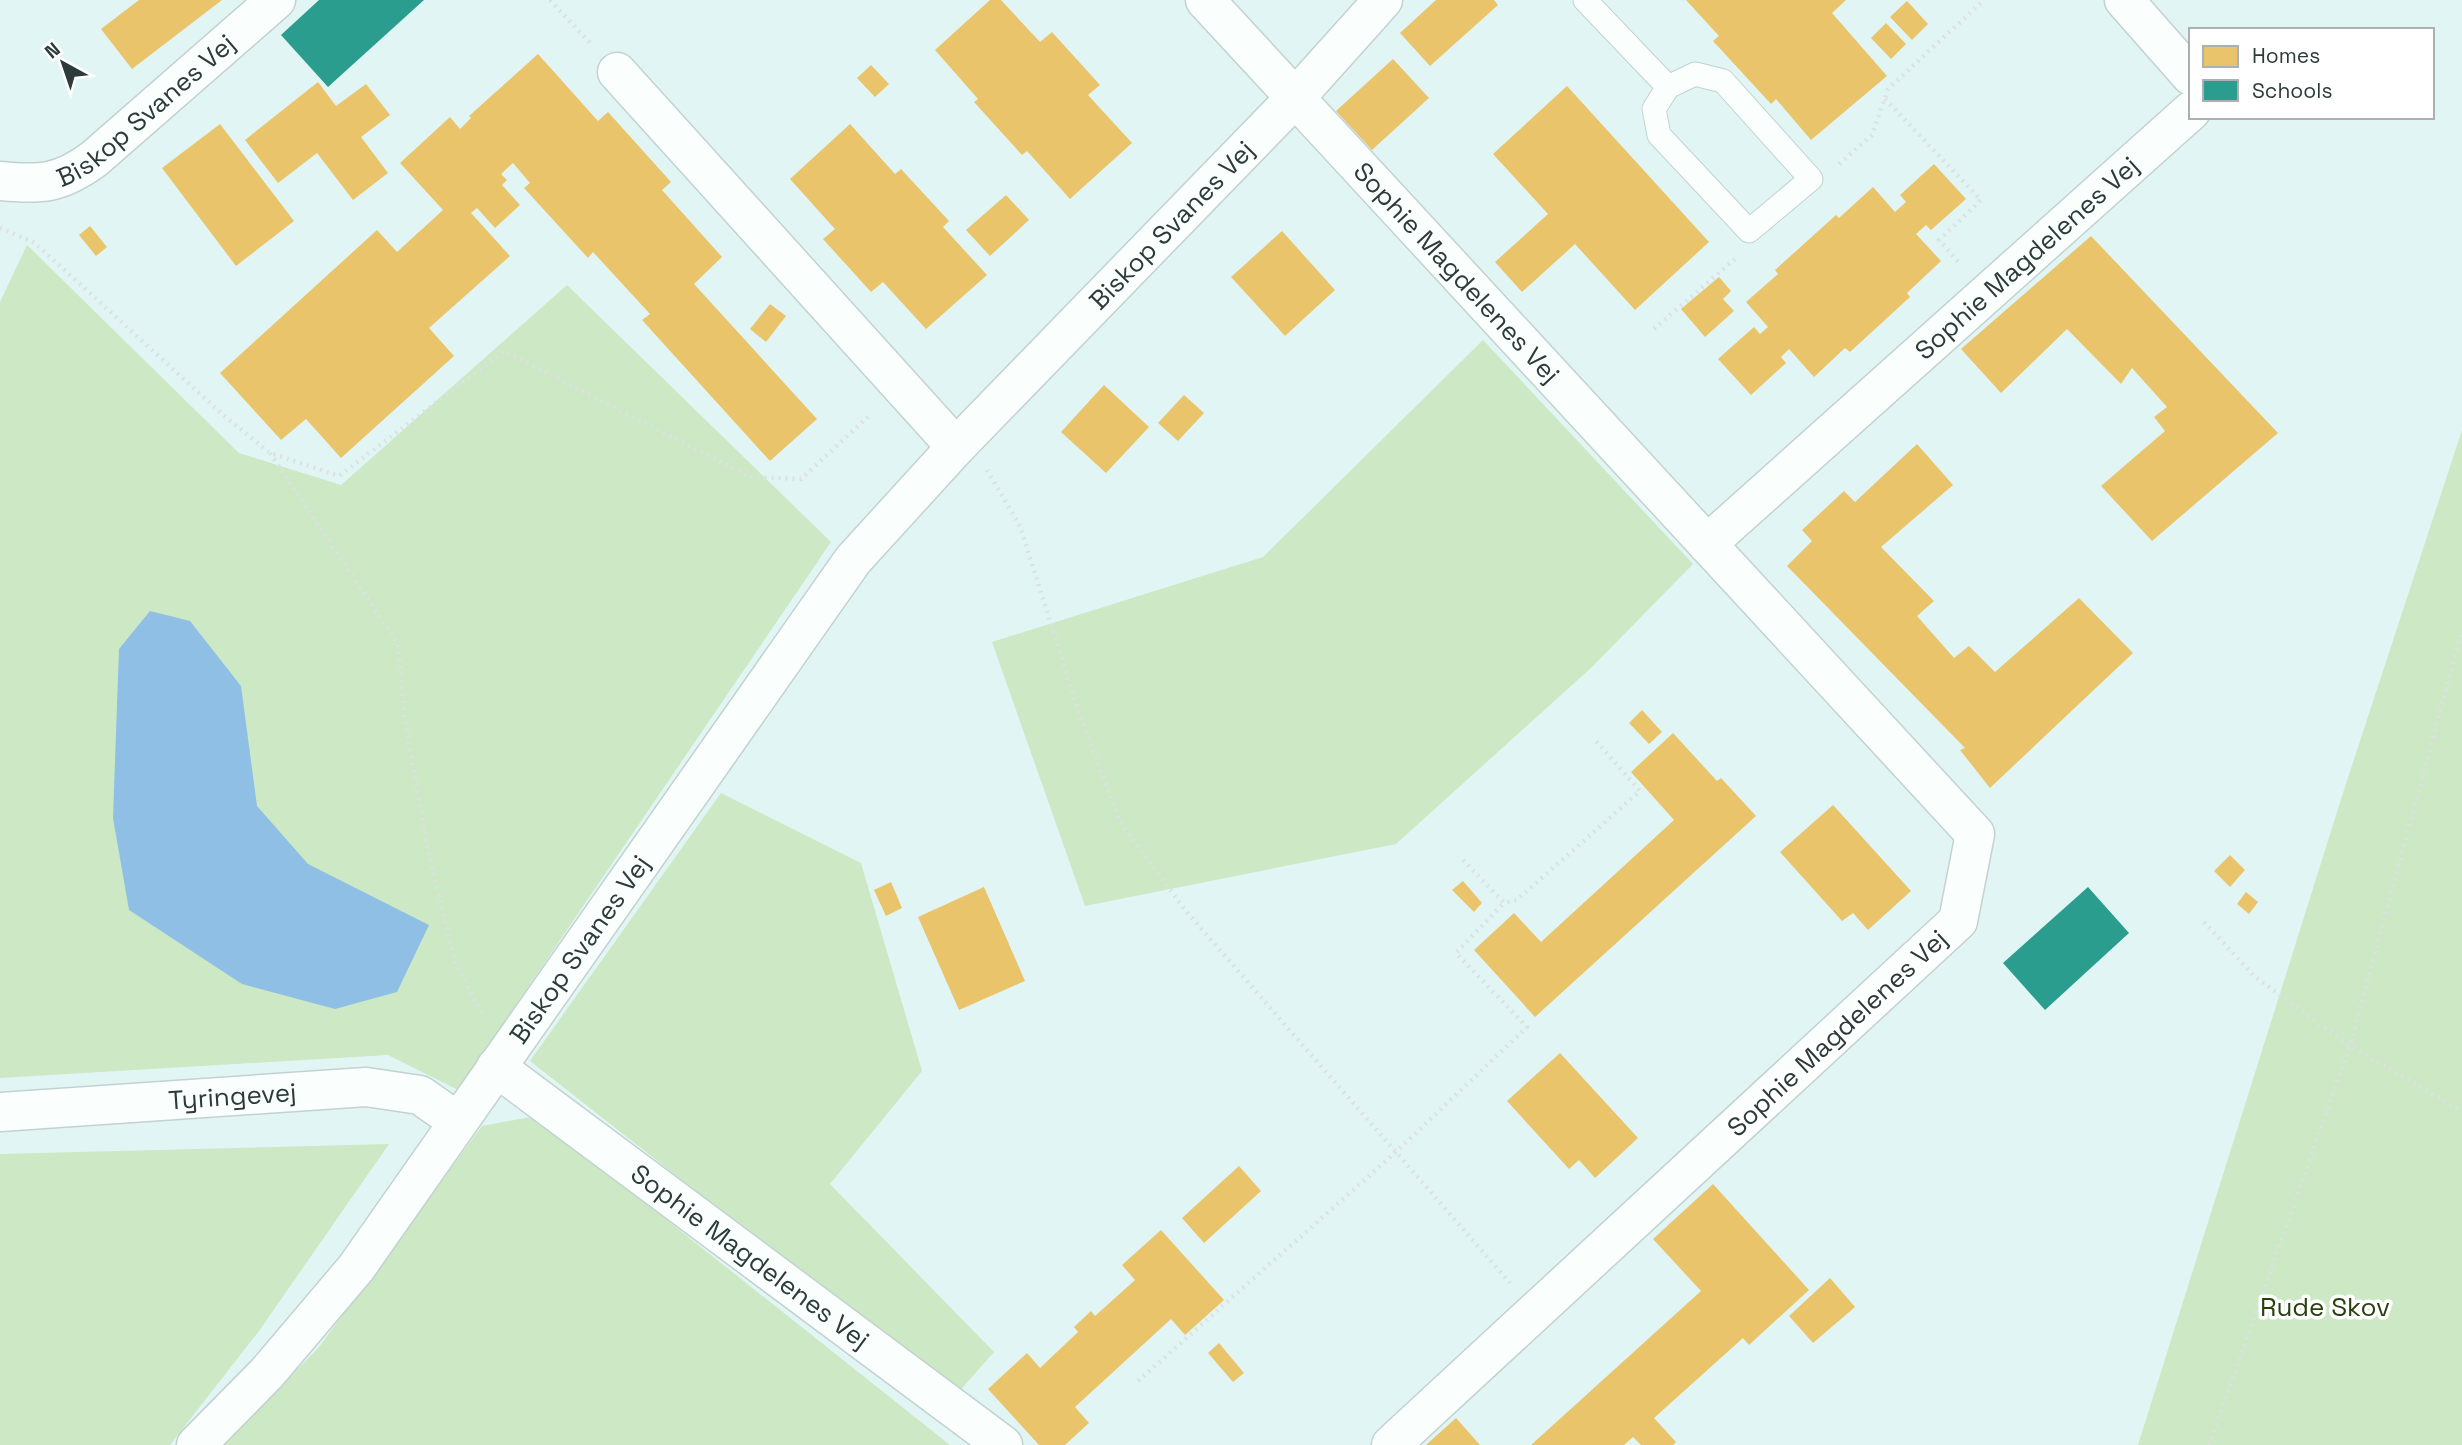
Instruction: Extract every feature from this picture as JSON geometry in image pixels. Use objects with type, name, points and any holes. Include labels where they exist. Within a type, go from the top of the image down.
[{"type":"street","name":"Biskop Svanes Vej","points":[[0,181],[33,184],[72,175],[94,159],[276,0]]},
{"type":"street","points":[[1205,0],[1296,97],[1383,0]]},
{"type":"street","points":[[2124,0],[2189,74]]},
{"type":"street","points":[[617,72],[901,386],[962,442]]},
{"type":"street","name":"Biskop Svanes Vej","points":[[196,1445],[267,1373],[356,1268],[853,560],[962,442],[1296,97]]},
{"type":"street","name":"Sophie Magdelenes Vej","points":[[1296,97],[1975,834],[1958,921],[1391,1445]]},
{"type":"street","name":"Sophie Magdelenes Vej","points":[[1707,544],[2189,113]]},
{"type":"street","name":"Sophie Magdelenes Vej","points":[[504,1055],[1003,1445]]},
{"type":"street","name":"Tyringevej","points":[[0,1112],[366,1087],[420,1095],[457,1121]]},
{"type":"lane","points":[[1585,0],[1668,87]]},
{"type":"lane","points":[[1695,74],[1723,81],[1811,179],[1749,231],[1659,135],[1654,109],[1668,87],[1695,74]]},
{"type":"path","points":[[550,0],[617,72]]},
{"type":"path","points":[[1885,99],[1981,200],[1939,240],[1986,295]]},
{"type":"path","points":[[0,228],[35,243],[222,414],[270,453],[398,644],[407,733],[428,849],[455,963],[504,1055]]},
{"type":"path","points":[[270,453],[339,476],[504,351],[750,477],[801,479],[901,386]]},
{"type":"path","points":[[962,442],[1020,526],[1076,704],[1120,821],[1185,910],[1535,1312]]},
{"type":"path","points":[[2209,1445],[2350,1046],[2462,630]]},
{"type":"path","points":[[1138,1381],[1396,1152],[1527,1027],[1456,953],[1504,903],[1517,900],[1640,790],[1595,740]]},
{"type":"path","points":[[1463,860],[1504,903]]},
{"type":"path","points":[[2204,922],[2255,977],[2350,1046],[2462,1111]]},
{"type":"green space","points":[[27,245],[239,453],[341,485],[567,285],[831,542],[458,1090],[388,1055],[0,1078],[0,302]]},
{"type":"green space","points":[[1483,340],[1693,564],[1592,667],[1396,844],[1085,906],[992,642],[1263,557]]},
{"type":"green space","name":"Rude Skov","points":[[2462,430],[2462,1445],[2138,1445],[2343,793]]},
{"type":"green space","points":[[721,793],[861,863],[922,1071],[830,1184],[994,1352],[956,1395],[530,1061]]},
{"type":"green space","points":[[536,1116],[950,1445],[224,1445],[319,1347],[482,1126]]},
{"type":"green space","points":[[389,1144],[259,1331],[170,1445],[0,1445],[0,1154]]},
{"type":"water","points":[[150,611],[190,621],[241,686],[257,806],[308,864],[429,925],[397,992],[335,1009],[242,984],[129,910],[113,818],[119,649]]},
{"type":"building: Homes","points":[[139,0],[222,0],[132,69],[101,29]]},
{"type":"building: Homes","points":[[990,0],[1001,0],[1040,42],[1052,32],[1100,85],[1088,95],[1132,143],[1070,199],[1027,151],[1022,155],[974,102],[978,99],[935,50]]},
{"type":"building: Homes","points":[[1436,0],[1494,0],[1498,5],[1430,66],[1400,33]]},
{"type":"building: Homes","points":[[1686,0],[1846,0],[1832,13],[1887,76],[1811,140],[1776,99],[1771,104],[1713,41],[1719,36]]},
{"type":"building: Homes","points":[[1907,1],[1928,24],[1912,40],[1890,17]]},
{"type":"building: Homes","points":[[1886,23],[1906,44],[1891,59],[1871,38]]},
{"type":"building: Homes","points":[[538,54],[598,121],[608,112],[671,182],[662,190],[722,257],[694,284],[817,419],[770,461],[642,320],[650,314],[593,252],[588,258],[524,188],[530,183],[513,163],[501,174],[507,180],[502,185],[520,205],[495,228],[477,208],[471,213],[510,256],[429,328],[454,356],[341,458],[306,419],[281,440],[220,373],[377,230],[397,252],[443,210],[400,163],[450,117],[460,129],[471,118],[469,116]]},
{"type":"building: Homes","points":[[1393,59],[1429,98],[1372,150],[1336,111]]},
{"type":"building: Homes","points":[[871,65],[889,84],[875,97],[857,78]]},
{"type":"building: Homes","points":[[318,82],[336,106],[366,84],[390,115],[361,137],[388,173],[353,200],[317,153],[278,183],[245,140]]},
{"type":"building: Homes","points":[[1567,86],[1709,242],[1635,310],[1575,244],[1522,292],[1495,262],[1548,214],[1493,154]]},
{"type":"building: Homes","points":[[220,124],[294,221],[236,266],[162,168]]},
{"type":"building: Homes","points":[[850,124],[895,174],[901,169],[949,221],[943,227],[987,275],[926,329],[883,282],[871,292],[823,239],[835,229],[790,179]]},
{"type":"building: Homes","points":[[1934,164],[1966,199],[1931,230],[1926,225],[1916,234],[1941,261],[1907,293],[1910,297],[1850,352],[1845,348],[1814,377],[1789,349],[1781,357],[1786,363],[1751,395],[1718,359],[1754,327],[1760,334],[1768,327],[1746,302],[1778,274],[1775,270],[1836,215],[1839,218],[1873,187],[1895,212],[1906,202],[1900,195]]},
{"type":"building: Homes","points":[[1006,195],[1029,220],[990,256],[966,230]]},
{"type":"building: Homes","points":[[90,226],[107,247],[96,256],[79,235]]},
{"type":"building: Homes","points":[[1282,231],[1335,290],[1285,336],[1231,277]]},
{"type":"building: Homes","points":[[2091,236],[2278,433],[2152,541],[2101,486],[2165,431],[2154,417],[2167,407],[2132,368],[2121,384],[2067,329],[2001,393],[1961,349]]},
{"type":"building: Homes","points":[[1719,277],[1731,291],[1723,299],[1734,311],[1705,337],[1681,309]]},
{"type":"building: Homes","points":[[770,304],[786,316],[766,342],[750,329]]},
{"type":"building: Homes","points":[[1104,385],[1149,427],[1106,473],[1061,432]]},
{"type":"building: Homes","points":[[1184,395],[1204,413],[1178,441],[1158,423]]},
{"type":"building: Homes","points":[[1917,444],[1953,485],[1881,547],[1934,601],[1917,616],[1954,658],[1969,646],[1995,672],[2079,598],[2133,653],[1990,788],[1960,750],[1965,748],[1787,566],[1812,541],[1802,530],[1844,491],[1855,502]]},
{"type":"building: Homes","points":[[1642,710],[1662,732],[1649,744],[1629,723]]},
{"type":"building: Homes","points":[[1673,733],[1717,781],[1721,778],[1756,816],[1535,1017],[1474,950],[1514,913],[1541,942],[1674,820],[1631,772]]},
{"type":"building: Homes","points":[[1833,805],[1911,891],[1868,930],[1853,913],[1842,921],[1780,852]]},
{"type":"building: Homes","points":[[2230,855],[2245,870],[2230,887],[2214,871]]},
{"type":"building: Homes","points":[[1463,881],[1482,903],[1474,912],[1452,890]]},
{"type":"building: Homes","points":[[891,882],[902,908],[886,916],[874,890]]},
{"type":"building: Homes","points":[[984,887],[1025,981],[959,1010],[918,917]]},
{"type":"building: Homes","points":[[2246,892],[2258,902],[2249,914],[2237,904]]},
{"type":"building: Homes","points":[[1560,1053],[1638,1138],[1595,1178],[1579,1160],[1569,1169],[1507,1101]]},
{"type":"building: Homes","points":[[1239,1166],[1261,1191],[1204,1243],[1182,1218]]},
{"type":"building: Homes","points":[[1713,1184],[1809,1290],[1749,1345],[1743,1338],[1654,1418],[1676,1442],[1673,1445],[1641,1445],[1633,1437],[1624,1445],[1531,1445],[1701,1291],[1653,1239]]},
{"type":"building: Homes","points":[[1161,1230],[1224,1300],[1185,1335],[1171,1319],[1075,1407],[1089,1423],[1065,1445],[1039,1445],[988,1389],[1027,1353],[1040,1368],[1078,1332],[1074,1327],[1091,1311],[1095,1316],[1135,1280],[1122,1265]]},
{"type":"building: Homes","points":[[1830,1278],[1855,1307],[1813,1343],[1789,1316]]},
{"type":"building: Homes","points":[[1219,1343],[1244,1373],[1233,1382],[1208,1353]]},
{"type":"building: Homes","points":[[1456,1418],[1480,1445],[1426,1445]]},
{"type":"building: Schools","points":[[319,0],[424,0],[328,87],[281,35]]},
{"type":"building: Schools","points":[[2088,887],[2129,933],[2045,1010],[2003,963]]}]
